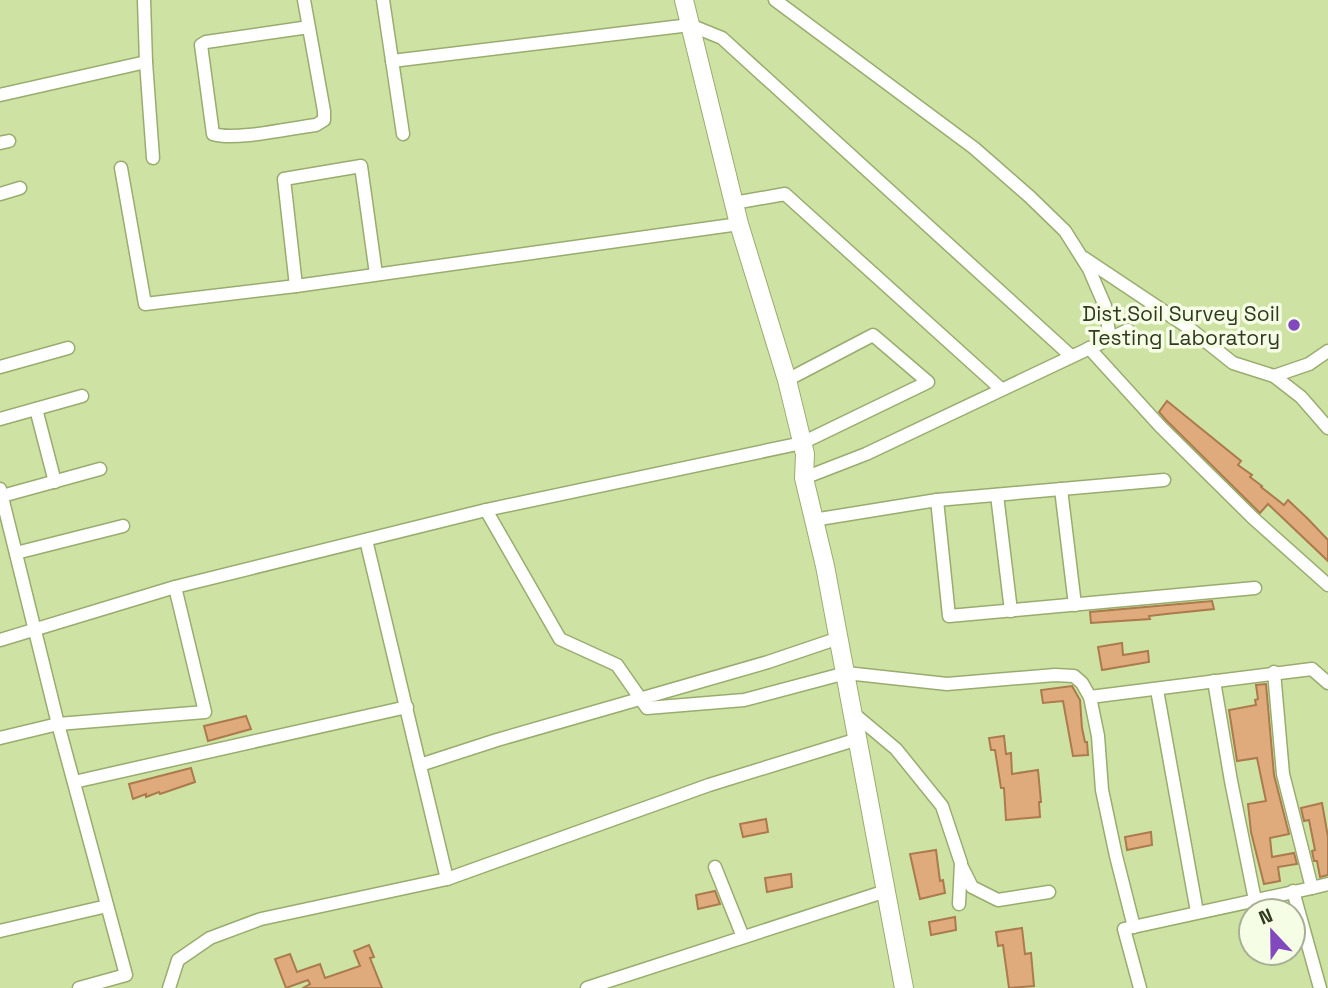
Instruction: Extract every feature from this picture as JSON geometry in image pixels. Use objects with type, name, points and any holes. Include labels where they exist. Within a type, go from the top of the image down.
[{"type":"street","points":[[144,0],[153,158]]},
{"type":"street","points":[[304,0],[309,27],[324,120],[316,125],[221,136],[213,134],[201,45],[206,42],[309,27]]},
{"type":"street","points":[[383,0],[403,134]]},
{"type":"street","points":[[684,0],[739,224],[787,380],[805,454],[804,478],[846,673],[904,988]]},
{"type":"street","points":[[775,0],[974,148],[1065,232],[1089,269],[1105,306],[1110,339]]},
{"type":"street","points":[[392,61],[690,25],[722,38],[1072,356]]},
{"type":"street","points":[[0,95],[146,62]]},
{"type":"street","points":[[296,286],[284,179],[361,166],[376,274]]},
{"type":"street","points":[[121,168],[145,304],[296,286],[739,224]]},
{"type":"street","points":[[0,194],[20,188]]},
{"type":"street","points":[[734,203],[785,194],[1001,389]]},
{"type":"street","points":[[1080,255],[1189,328],[1233,363],[1274,376],[1301,397],[1328,428]]},
{"type":"street","points":[[804,478],[866,454],[1128,330]]},
{"type":"street","points":[[0,640],[175,587],[486,510],[802,443],[928,382],[873,335],[787,380]]},
{"type":"street","points":[[0,367],[68,348]]},
{"type":"street","points":[[1089,348],[1160,426],[1253,519],[1328,585]]},
{"type":"street","points":[[1274,376],[1309,364],[1328,351]]},
{"type":"street","points":[[0,419],[82,396]]},
{"type":"street","points":[[36,409],[55,482]]},
{"type":"street","points":[[79,988],[127,982],[58,724],[1,493],[100,469]]},
{"type":"street","points":[[813,520],[937,500],[1164,480]]},
{"type":"street","points":[[1061,489],[1075,605]]},
{"type":"street","points":[[997,495],[1011,611]]},
{"type":"street","points":[[937,500],[949,616],[1255,588]]},
{"type":"street","points":[[486,510],[560,639],[617,664],[647,708],[744,700],[846,673],[947,684],[1055,675],[1074,676],[1082,682],[1090,697],[1098,736],[1102,790],[1134,927]]},
{"type":"street","points":[[16,552],[123,526]]},
{"type":"street","points":[[366,540],[447,879]]},
{"type":"street","points":[[0,738],[58,724],[205,712],[175,587]]},
{"type":"street","points":[[421,765],[639,697],[768,662],[839,638]]},
{"type":"street","points":[[1090,697],[1312,669],[1328,682]]},
{"type":"street","points":[[1274,672],[1283,774],[1312,888]]},
{"type":"street","points":[[1214,681],[1254,897]]},
{"type":"street","points":[[1157,690],[1198,912]]},
{"type":"street","points":[[74,782],[407,707]]},
{"type":"street","points":[[853,713],[896,749],[943,806],[961,863],[972,887],[998,900],[1049,892]]},
{"type":"street","points":[[169,988],[178,960],[210,938],[261,919],[447,879],[697,789],[858,739]]},
{"type":"street","points":[[959,904],[961,863]]},
{"type":"street","points":[[716,867],[743,937]]},
{"type":"street","points":[[1268,897],[1328,884]]},
{"type":"street","points":[[587,988],[886,891]]},
{"type":"street","points":[[1293,891],[1320,988]]},
{"type":"street","points":[[1140,988],[1124,929],[1237,904]]},
{"type":"street","points":[[0,931],[107,906]]},
{"type":"building","points":[[1167,401],[1241,461],[1238,465],[1252,475],[1250,477],[1261,487],[1284,505],[1288,500],[1308,519],[1328,540],[1328,561],[1268,504],[1260,513],[1166,420],[1159,412]]},
{"type":"building","points":[[1212,601],[1214,609],[1149,616],[1150,619],[1091,623],[1090,612]]},
{"type":"building","points":[[1122,643],[1123,655],[1148,651],[1149,662],[1102,670],[1098,647]]},
{"type":"building","points":[[1266,684],[1274,775],[1289,834],[1270,838],[1272,857],[1294,853],[1297,864],[1278,867],[1280,881],[1264,884],[1251,832],[1248,804],[1266,801],[1257,758],[1237,761],[1229,710],[1256,705],[1256,685]]},
{"type":"building","points":[[1072,686],[1080,700],[1088,755],[1073,756],[1063,701],[1043,703],[1041,690]]},
{"type":"building","points":[[246,716],[251,729],[208,741],[204,726]]},
{"type":"building","points":[[1004,736],[1006,754],[1011,753],[1012,774],[1038,770],[1040,817],[1006,820],[1004,788],[1001,788],[995,750],[991,750],[989,738]]},
{"type":"building","points":[[191,768],[195,782],[160,794],[159,792],[146,797],[146,794],[133,799],[129,784]]},
{"type":"building","points":[[1322,803],[1328,837],[1328,875],[1320,877],[1312,851],[1315,850],[1309,820],[1304,821],[1301,808]]},
{"type":"building","points":[[766,819],[768,832],[743,837],[740,824]]},
{"type":"building","points":[[1151,832],[1152,845],[1127,850],[1125,837]]},
{"type":"building","points":[[936,850],[940,881],[943,880],[945,893],[920,899],[910,854]]},
{"type":"building","points":[[791,874],[792,887],[767,892],[765,878]]},
{"type":"building","points":[[715,891],[720,904],[698,909],[696,895]]},
{"type":"building","points":[[955,917],[956,930],[931,935],[929,922]]},
{"type":"building","points":[[1022,928],[1025,954],[1031,953],[1034,986],[1009,988],[1003,945],[998,946],[996,932]]},
{"type":"building","points":[[369,945],[374,957],[370,958],[382,988],[303,988],[310,984],[308,980],[286,988],[275,959],[290,954],[297,972],[320,964],[325,978],[360,966],[354,951]]},
{"type":"place","name":"Dist.Soil Survey Soil Testing Laboratory","points":[[1294,325]]}]
